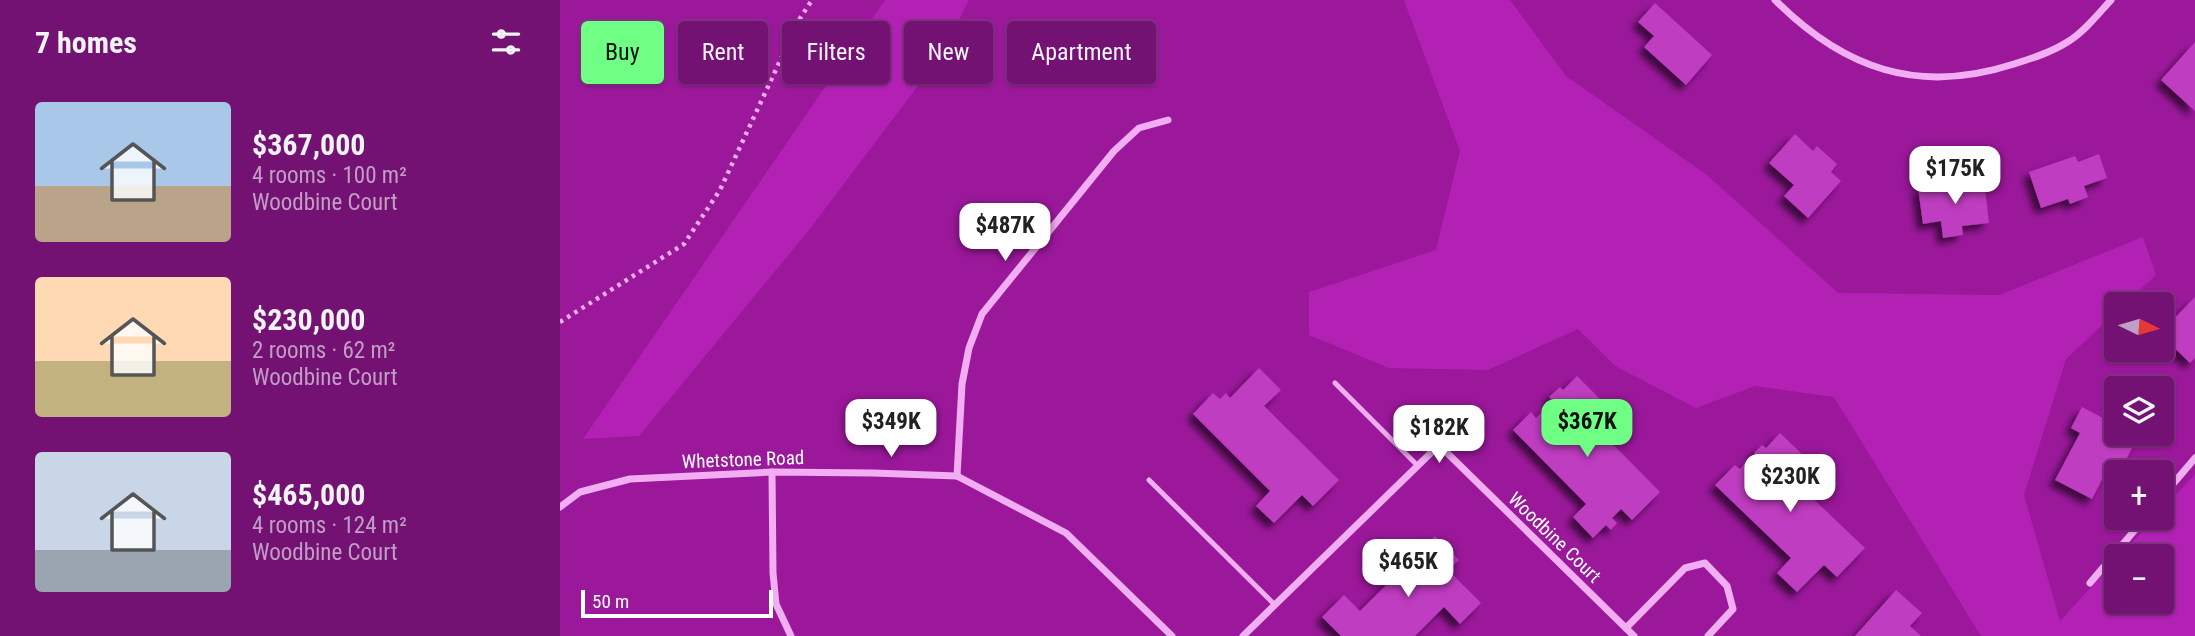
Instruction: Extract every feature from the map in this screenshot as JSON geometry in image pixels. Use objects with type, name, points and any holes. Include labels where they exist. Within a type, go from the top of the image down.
[{"type":"street","points":[[1775,0],[1798,23],[1825,43],[1857,60],[1906,75],[1951,77],[1994,71],[2041,55],[2071,40],[2111,0]]},
{"type":"street","points":[[957,476],[962,384],[969,348],[982,314],[1114,150],[1139,128],[1168,120]]},
{"type":"street","name":"Woodbine Court","points":[[1243,636],[1440,445],[1634,636]]},
{"type":"street","points":[[2174,483],[2195,458]]},
{"type":"street","points":[[772,472],[776,604],[791,636]]},
{"type":"street","name":"Whetstone Road","points":[[560,507],[580,492],[631,479],[772,472],[957,476],[1066,533],[1172,636]]},
{"type":"street","points":[[2090,583],[2135,530]]},
{"type":"street","points":[[1626,628],[1685,568],[1705,563],[1727,586],[1733,610],[1708,636]]},
{"type":"lane","points":[[1335,383],[1418,466]]},
{"type":"lane","points":[[1150,480],[1275,605]]},
{"type":"path","points":[[560,322],[684,244],[720,190],[799,20],[812,0]]},
{"type":"shaded area","points":[[885,0],[969,0],[958,21],[904,21],[904,84],[919,84],[809,230],[639,436],[583,439],[827,84],[890,84],[890,21],[871,21]]},
{"type":"shaded area","points":[[1404,0],[1510,0],[1566,76],[1707,175],[1838,293],[1999,295],[2143,237],[2156,275],[2137,292],[2104,292],[2104,323],[2066,359],[2024,495],[2060,621],[2104,573],[2104,614],[2174,614],[2174,544],[2130,544],[2144,530],[2174,530],[2174,497],[2195,474],[2195,636],[1981,636],[1834,397],[1755,386],[1696,408],[1615,366],[1578,329],[1488,370],[1389,368],[1309,335],[1309,292],[1436,250],[1460,151]]},
{"type":"building","points":[[1655,3],[1712,55],[1686,85],[1644,47],[1654,36],[1638,22]]},
{"type":"building","points":[[2195,42],[2195,111],[2161,80]]},
{"type":"building","points":[[1795,134],[1813,151],[1817,146],[1837,164],[1831,172],[1841,181],[1808,218],[1784,196],[1794,185],[1769,163]]},
{"type":"building","points":[[2099,154],[2107,178],[2084,186],[2088,197],[2070,204],[2068,199],[2041,208],[2029,172],[2075,156],[2078,162]]},
{"type":"building","points":[[1984,180],[1989,223],[1962,226],[1963,235],[1943,238],[1941,221],[1923,224],[1918,188]]},
{"type":"building","points":[[2195,297],[2195,358],[2190,363],[2174,348],[2174,319]]},
{"type":"building","points":[[1259,368],[1281,390],[1264,406],[1339,480],[1313,506],[1302,495],[1274,523],[1256,506],[1270,491],[1193,414],[1213,393],[1220,399],[1226,393],[1230,398]]},
{"type":"building","points":[[1577,376],[1604,403],[1588,419],[1660,492],[1632,520],[1621,509],[1612,518],[1617,523],[1611,530],[1606,525],[1593,538],[1573,517],[1586,504],[1513,430],[1531,412],[1536,418],[1544,410],[1548,414],[1557,404],[1549,397],[1560,387],[1563,390]]},
{"type":"building","points":[[2082,407],[2104,419],[2104,446],[2133,446],[2126,460],[2104,460],[2104,476],[2092,499],[2055,480],[2080,433],[2071,428]]},
{"type":"building","points":[[1780,433],[1804,456],[1787,474],[1865,548],[1837,577],[1824,565],[1797,592],[1777,573],[1791,558],[1715,485],[1735,465],[1740,469],[1747,461],[1752,466],[1760,458],[1754,453],[1762,445],[1766,448]]},
{"type":"building","points":[[1435,536],[1459,560],[1448,570],[1481,603],[1460,624],[1444,607],[1415,636],[1341,636],[1322,617],[1344,595],[1360,611]]},
{"type":"building","points":[[1896,590],[1922,613],[1910,626],[1921,636],[1855,636]]}]
